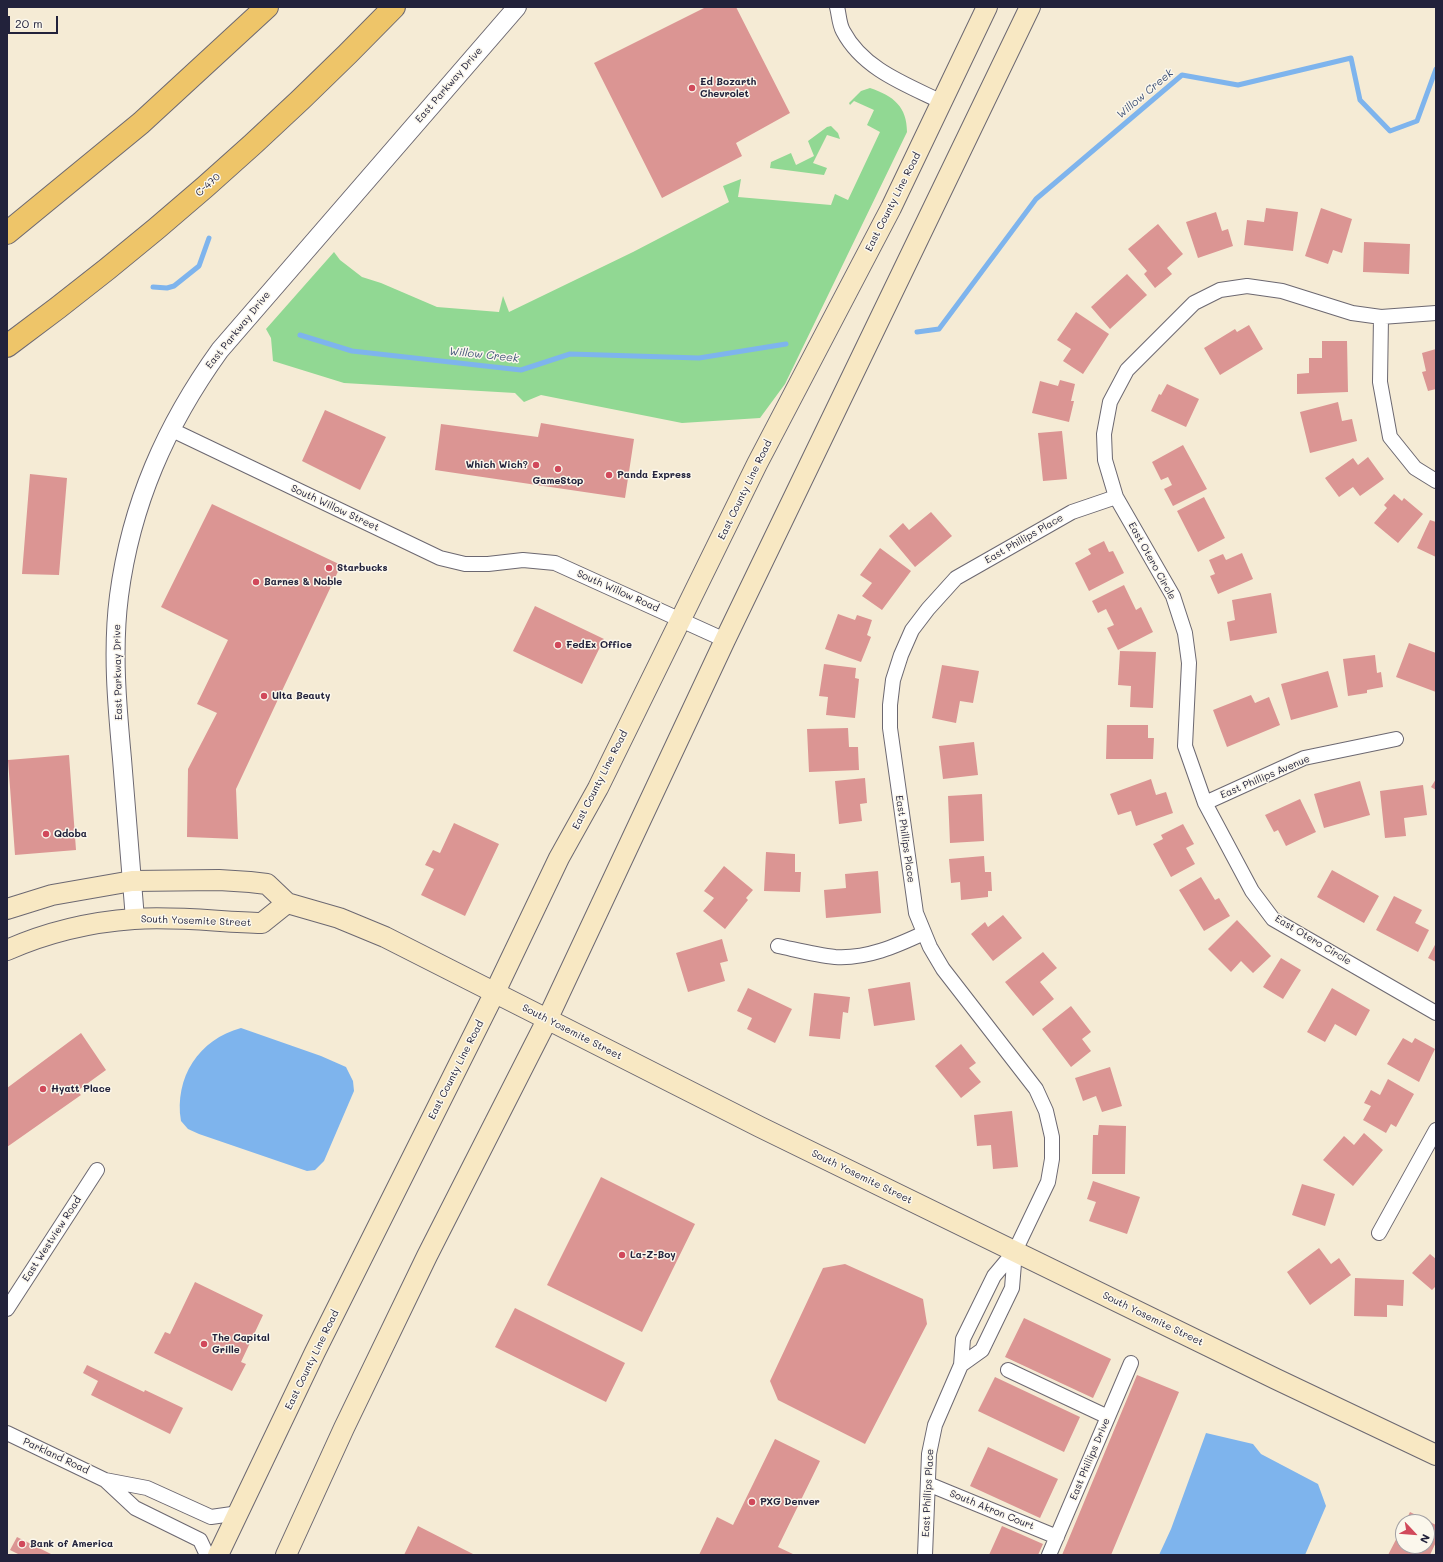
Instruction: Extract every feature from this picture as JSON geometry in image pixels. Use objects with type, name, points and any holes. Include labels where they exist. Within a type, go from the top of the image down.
[{"type":"highway","points":[[7,233],[141,123],[267,7]]},
{"type":"highway","name":"C-470","points":[[7,346],[109,268],[197,196],[282,119],[394,7]]},
{"type":"main road","name":"East County Line Road","points":[[218,1555],[315,1352],[495,992],[559,858],[598,788],[799,381],[891,208],[987,7]]},
{"type":"main road","points":[[286,1555],[344,1428],[427,1256],[546,1020],[725,640],[1030,7]]},
{"type":"main road","name":"South Yosemite Street","points":[[7,909],[52,895],[132,881],[219,880],[267,884],[287,903],[319,911],[357,925],[495,992],[546,1020],[1015,1251],[1434,1449]]},
{"type":"main road","name":"South Yosemite Street","points":[[7,950],[58,931],[96,923],[135,919],[262,923],[287,903]]},
{"type":"street","name":"East Parkway Drive","points":[[135,919],[116,686],[117,616],[122,572],[138,510],[152,468],[170,429],[193,388],[234,333],[517,7]]},
{"type":"street","points":[[837,7],[842,30],[858,54],[884,74],[942,102]]},
{"type":"street","name":"East Otero Circle","points":[[1436,313],[1381,317],[1352,313],[1282,291],[1247,286],[1220,290],[1194,302],[1127,370],[1110,402],[1104,434],[1105,460],[1116,497],[1173,596],[1185,633],[1189,663],[1185,746],[1205,803],[1252,891],[1273,918],[1436,1013]]},
{"type":"street","points":[[1381,317],[1380,382],[1390,437],[1415,468],[1436,481]]},
{"type":"street","name":"South Willow Street","points":[[170,429],[440,558],[465,564],[506,563]]},
{"type":"street","name":"East Phillips Place","points":[[925,1555],[929,1454],[935,1425],[961,1365],[963,1339],[994,1276],[1015,1251],[1048,1182],[1052,1159],[1052,1137],[1046,1111],[1036,1089],[943,968],[930,947],[916,913],[890,728],[890,705],[893,680],[901,655],[912,630],[928,609],[956,578],[1072,512],[1116,497]]},
{"type":"street","name":"South Willow Road","points":[[506,563],[535,560],[555,563],[725,640]]},
{"type":"street","name":"East Phillips Avenue","points":[[1205,803],[1304,758],[1396,740]]},
{"type":"street","points":[[778,946],[835,957],[854,957],[889,949],[924,933]]},
{"type":"street","points":[[1379,1233],[1436,1130]]},
{"type":"street","name":"East Westview Road","points":[[7,1309],[97,1170]]},
{"type":"street","name":"East Phillips Place","points":[[961,1365],[982,1350],[1012,1288],[1015,1251]]},
{"type":"street","name":"East Phillips Drive","points":[[1049,1555],[1131,1363]]},
{"type":"street","points":[[1008,1370],[1108,1417]]},
{"type":"street","name":"Parkland Road","points":[[7,1433],[105,1480],[147,1488],[211,1517],[239,1513]]},
{"type":"street","name":"Parkland Road","points":[[105,1480],[135,1508],[200,1540],[207,1555]]},
{"type":"street","name":"South Akron Court","points":[[928,1484],[1057,1537]]},
{"type":"green space","points":[[870,88],[886,95],[898,104],[905,116],[907,132],[785,384],[760,418],[682,423],[541,395],[524,402],[515,393],[344,383],[273,361],[271,338],[266,329],[334,252],[340,260],[362,277],[381,283],[437,307],[499,312],[503,296],[509,312],[633,252],[729,202],[723,186],[741,179],[738,197],[831,205],[835,194],[848,200],[880,132],[867,125],[874,110],[854,101],[850,105],[849,103],[861,91]]},
{"type":"green space","points":[[831,126],[838,133],[840,139],[827,135],[813,163],[827,168],[824,175],[770,168],[771,162],[791,153],[796,165],[814,156],[808,141],[827,127]]},
{"type":"water","points":[[241,1028],[321,1056],[346,1067],[353,1081],[354,1091],[324,1161],[315,1170],[307,1171],[199,1134],[188,1129],[181,1121],[180,1105],[182,1090],[186,1076],[193,1062],[213,1041],[226,1033]]},
{"type":"water","points":[[1206,1433],[1253,1444],[1261,1454],[1318,1484],[1326,1506],[1305,1555],[1159,1555],[1171,1529]]},
{"type":"building","name":"Ed Bozarth Chevrolet","points":[[706,7],[736,7],[790,113],[736,143],[742,156],[662,198],[594,63]]},
{"type":"building","points":[[1266,208],[1298,212],[1293,251],[1244,245],[1247,220],[1264,222]]},
{"type":"building","points":[[1321,208],[1352,219],[1342,253],[1333,250],[1328,264],[1305,256]]},
{"type":"building","points":[[1216,212],[1222,231],[1228,229],[1233,246],[1198,258],[1186,222]]},
{"type":"building","points":[[1158,224],[1183,254],[1167,268],[1172,274],[1155,288],[1144,274],[1147,271],[1128,249]]},
{"type":"building","points":[[1364,242],[1410,244],[1409,274],[1363,272]]},
{"type":"building","points":[[1127,274],[1147,295],[1110,329],[1091,307]]},
{"type":"building","points":[[1076,312],[1109,334],[1083,374],[1063,361],[1071,349],[1057,340]]},
{"type":"building","points":[[1249,325],[1263,349],[1220,375],[1204,348],[1235,329],[1237,332]]},
{"type":"building","points":[[1322,341],[1347,341],[1348,392],[1297,394],[1297,374],[1309,373],[1309,358],[1322,358]]},
{"type":"building","points":[[1436,349],[1436,389],[1428,391],[1422,372],[1426,371],[1422,353]]},
{"type":"building","points":[[1060,380],[1075,384],[1071,401],[1074,401],[1069,422],[1032,413],[1040,381],[1058,386]]},
{"type":"building","points":[[1167,384],[1199,399],[1186,427],[1151,411],[1159,394],[1161,395]]},
{"type":"building","points":[[1338,402],[1342,421],[1352,419],[1357,441],[1310,453],[1300,412]]},
{"type":"building","points":[[325,410],[386,437],[360,490],[302,461]]},
{"type":"building","points":[[541,423],[634,439],[625,498],[435,470],[441,424],[538,437]]},
{"type":"building","points":[[1062,431],[1067,479],[1043,481],[1038,433]]},
{"type":"building","points":[[1183,445],[1207,489],[1173,506],[1164,489],[1172,485],[1168,477],[1161,480],[1152,462]]},
{"type":"building","points":[[1368,457],[1384,479],[1360,496],[1353,487],[1339,497],[1325,478],[1353,458],[1358,465]]},
{"type":"building","points":[[30,474],[67,478],[59,575],[22,574]]},
{"type":"building","points":[[1394,494],[1402,501],[1404,498],[1423,514],[1398,543],[1374,523],[1387,508],[1384,505]]},
{"type":"building","points":[[1204,497],[1225,538],[1198,552],[1177,511]]},
{"type":"building","points":[[212,504],[341,565],[236,789],[238,839],[187,837],[188,769],[217,713],[197,704],[228,640],[161,607]]},
{"type":"building","points":[[931,512],[952,536],[915,567],[889,536],[903,523],[909,530]]},
{"type":"building","points":[[1430,520],[1436,522],[1436,557],[1417,548]]},
{"type":"building","points":[[1104,541],[1109,552],[1113,551],[1124,573],[1089,591],[1075,563],[1091,554],[1088,549]]},
{"type":"building","points":[[880,548],[911,571],[882,610],[862,596],[872,583],[860,575]]},
{"type":"building","points":[[1242,553],[1253,579],[1218,594],[1210,576],[1215,574],[1209,560],[1223,554],[1226,560]]},
{"type":"building","points":[[1124,585],[1136,610],[1141,607],[1153,632],[1118,650],[1107,628],[1114,625],[1106,609],[1098,613],[1092,601]]},
{"type":"building","points":[[1271,593],[1277,633],[1230,641],[1227,622],[1235,620],[1232,600]]},
{"type":"building","name":"FedEx Office","points":[[535,606],[604,639],[582,684],[513,651]]},
{"type":"building","points":[[838,614],[855,620],[857,615],[872,620],[867,635],[871,637],[861,662],[825,649]]},
{"type":"building","points":[[1409,643],[1436,653],[1436,692],[1396,677]]},
{"type":"building","points":[[1120,651],[1156,652],[1153,708],[1130,707],[1131,686],[1118,685]]},
{"type":"building","points":[[1375,655],[1377,673],[1381,672],[1383,687],[1367,690],[1367,693],[1348,696],[1343,659]]},
{"type":"building","points":[[824,664],[856,668],[855,678],[859,679],[855,718],[826,715],[828,697],[819,696]]},
{"type":"building","points":[[942,665],[979,671],[973,703],[960,701],[956,723],[932,718]]},
{"type":"building","points":[[1328,671],[1338,707],[1291,720],[1281,684]]},
{"type":"building","points":[[1251,695],[1255,703],[1269,697],[1280,725],[1227,747],[1213,710]]},
{"type":"building","points":[[1107,725],[1148,725],[1148,738],[1154,738],[1153,759],[1106,759]]},
{"type":"building","points":[[848,728],[849,747],[858,747],[859,770],[809,772],[807,729]]},
{"type":"building","points":[[974,742],[978,775],[943,779],[939,746]]},
{"type":"building","points":[[69,755],[76,850],[15,855],[8,760]]},
{"type":"building","points":[[865,778],[867,803],[860,804],[862,821],[839,824],[835,781]]},
{"type":"building","points":[[1151,779],[1156,795],[1166,792],[1173,813],[1136,826],[1131,811],[1118,815],[1110,794]]},
{"type":"building","points":[[1436,779],[1436,790],[1431,787]]},
{"type":"building","points":[[1360,781],[1370,815],[1324,828],[1314,794]]},
{"type":"building","points":[[1423,785],[1427,815],[1404,818],[1406,836],[1385,838],[1380,791]]},
{"type":"building","points":[[982,794],[984,841],[950,843],[948,796]]},
{"type":"building","points":[[1300,799],[1316,832],[1286,846],[1278,830],[1274,832],[1265,815]]},
{"type":"building","points":[[454,823],[499,844],[465,916],[421,895],[434,869],[425,865],[433,850],[440,853]]},
{"type":"building","points":[[1183,824],[1194,844],[1186,848],[1195,864],[1171,877],[1153,844],[1163,839],[1161,835]]},
{"type":"building","points":[[766,852],[795,854],[795,872],[801,872],[800,892],[764,891]]},
{"type":"building","points":[[984,856],[985,872],[991,872],[992,891],[988,891],[988,897],[961,900],[960,882],[951,883],[949,859]]},
{"type":"building","points":[[724,866],[753,890],[746,898],[748,900],[725,929],[703,911],[714,898],[704,891]]},
{"type":"building","points":[[1332,870],[1379,896],[1364,923],[1317,897]]},
{"type":"building","points":[[878,871],[881,913],[826,918],[824,890],[846,888],[845,874]]},
{"type":"building","points":[[1201,877],[1215,900],[1219,898],[1230,916],[1204,931],[1179,890]]},
{"type":"building","points":[[1394,896],[1422,910],[1415,923],[1429,930],[1418,952],[1376,930]]},
{"type":"building","points":[[1003,915],[1022,938],[993,961],[971,934],[985,922],[988,927]]},
{"type":"building","points":[[1237,920],[1271,956],[1253,973],[1241,961],[1231,972],[1208,949]]},
{"type":"building","points":[[722,939],[728,961],[720,963],[725,981],[688,992],[676,953]]},
{"type":"building","points":[[1436,943],[1436,962],[1428,958]]},
{"type":"building","points":[[1043,952],[1057,968],[1040,982],[1054,999],[1033,1016],[1005,982]]},
{"type":"building","points":[[1281,958],[1301,970],[1283,999],[1263,987]]},
{"type":"building","points":[[910,982],[915,1020],[874,1026],[868,989]]},
{"type":"building","points":[[748,988],[792,1009],[775,1043],[747,1029],[752,1018],[737,1011]]},
{"type":"building","points":[[1332,988],[1370,1010],[1356,1036],[1335,1024],[1325,1042],[1307,1032]]},
{"type":"building","points":[[814,993],[850,997],[848,1013],[843,1012],[840,1039],[809,1036]]},
{"type":"building","points":[[1071,1006],[1091,1032],[1082,1039],[1091,1051],[1071,1067],[1042,1029]]},
{"type":"building","name":"Hyatt Place","points":[[81,1033],[106,1070],[77,1091],[81,1095],[7,1147],[7,1088]]},
{"type":"building","points":[[1403,1038],[1412,1043],[1415,1038],[1435,1049],[1419,1082],[1387,1064]]},
{"type":"building","points":[[961,1044],[976,1063],[969,1068],[981,1082],[961,1098],[935,1066]]},
{"type":"building","points":[[1110,1067],[1122,1106],[1102,1112],[1096,1096],[1083,1101],[1075,1078]]},
{"type":"building","points":[[1388,1079],[1414,1094],[1396,1127],[1391,1124],[1386,1133],[1363,1120],[1371,1106],[1364,1103],[1371,1090],[1380,1095]]},
{"type":"building","points":[[1012,1111],[1018,1167],[993,1169],[991,1145],[977,1146],[974,1115]]},
{"type":"building","points":[[1099,1125],[1126,1126],[1125,1174],[1092,1174],[1093,1135],[1098,1135]]},
{"type":"building","points":[[1364,1133],[1383,1150],[1353,1186],[1323,1160],[1344,1136],[1354,1145]]},
{"type":"building","points":[[601,1177],[695,1224],[642,1332],[547,1285]]},
{"type":"building","points":[[1093,1181],[1140,1197],[1127,1234],[1089,1221],[1096,1202],[1087,1199]]},
{"type":"building","points":[[1302,1184],[1335,1194],[1325,1226],[1292,1215]]},
{"type":"building","points":[[1319,1248],[1331,1264],[1339,1258],[1351,1275],[1310,1305],[1287,1272]]},
{"type":"building","points":[[1430,1254],[1436,1259],[1436,1286],[1432,1290],[1412,1273]]},
{"type":"building","points":[[845,1264],[923,1299],[927,1324],[865,1444],[778,1400],[770,1381],[823,1268]]},
{"type":"building","points":[[1355,1278],[1404,1280],[1403,1306],[1387,1305],[1387,1317],[1354,1316]]},
{"type":"building","name":"The Capital Grille","points":[[195,1282],[263,1315],[241,1362],[246,1364],[232,1391],[154,1353],[165,1332],[170,1334]]},
{"type":"building","points":[[515,1308],[625,1363],[606,1402],[495,1347]]},
{"type":"building","points":[[1024,1318],[1111,1359],[1093,1398],[1005,1357]]},
{"type":"building","points":[[87,1365],[144,1392],[145,1390],[183,1408],[170,1434],[91,1395],[98,1381],[83,1373]]},
{"type":"building","points":[[1137,1375],[1179,1392],[1111,1555],[1062,1555]]},
{"type":"building","points":[[995,1377],[1080,1417],[1064,1452],[978,1411]]},
{"type":"building","points":[[775,1439],[820,1461],[778,1547],[795,1555],[699,1555],[717,1517],[733,1525]]},
{"type":"building","points":[[988,1447],[1058,1479],[1040,1518],[970,1486]]},
{"type":"building","points":[[1435,1524],[1436,1525],[1435,1544]]},
{"type":"building","points":[[418,1526],[475,1555],[404,1555]]},
{"type":"building","points":[[1002,1526],[1043,1544],[1038,1555],[989,1555]]},
{"type":"building","name":"Bank of America","points":[[17,1537],[53,1555],[20,1555],[10,1550]]},
{"type":"building","points":[[1395,1541],[1395,1554],[1430,1554],[1430,1555],[1388,1555]]},
{"type":"waterway","name":"Willow Creek","points":[[917,332],[939,329],[1036,199],[1182,75],[1238,85],[1351,58],[1360,100],[1390,131],[1417,121],[1436,69]]},
{"type":"waterway","points":[[153,287],[167,288],[174,286],[199,266],[209,238]]},
{"type":"waterway","name":"Willow Creek","points":[[300,335],[352,351],[521,370],[570,354],[699,358],[786,344]]},
{"type":"place","name":"Ed Bozarth Chevrolet","points":[[692,88]]},
{"type":"place","name":"Which Wich?","points":[[536,465]]},
{"type":"place","name":"GameStop","points":[[558,469]]},
{"type":"place","name":"Panda Express","points":[[609,475]]},
{"type":"place","name":"Starbucks","points":[[329,568]]},
{"type":"place","name":"Barnes & Noble","points":[[256,582]]},
{"type":"place","name":"FedEx Office","points":[[558,645]]},
{"type":"place","name":"Ulta Beauty","points":[[264,696]]},
{"type":"place","name":"Qdoba","points":[[46,834]]},
{"type":"place","name":"Hyatt Place","points":[[43,1089]]},
{"type":"place","name":"La-Z-Boy","points":[[622,1255]]},
{"type":"place","name":"The Capital Grille","points":[[204,1344]]},
{"type":"place","name":"PXG Denver","points":[[752,1502]]},
{"type":"place","name":"Bank of America","points":[[22,1544]]}]
